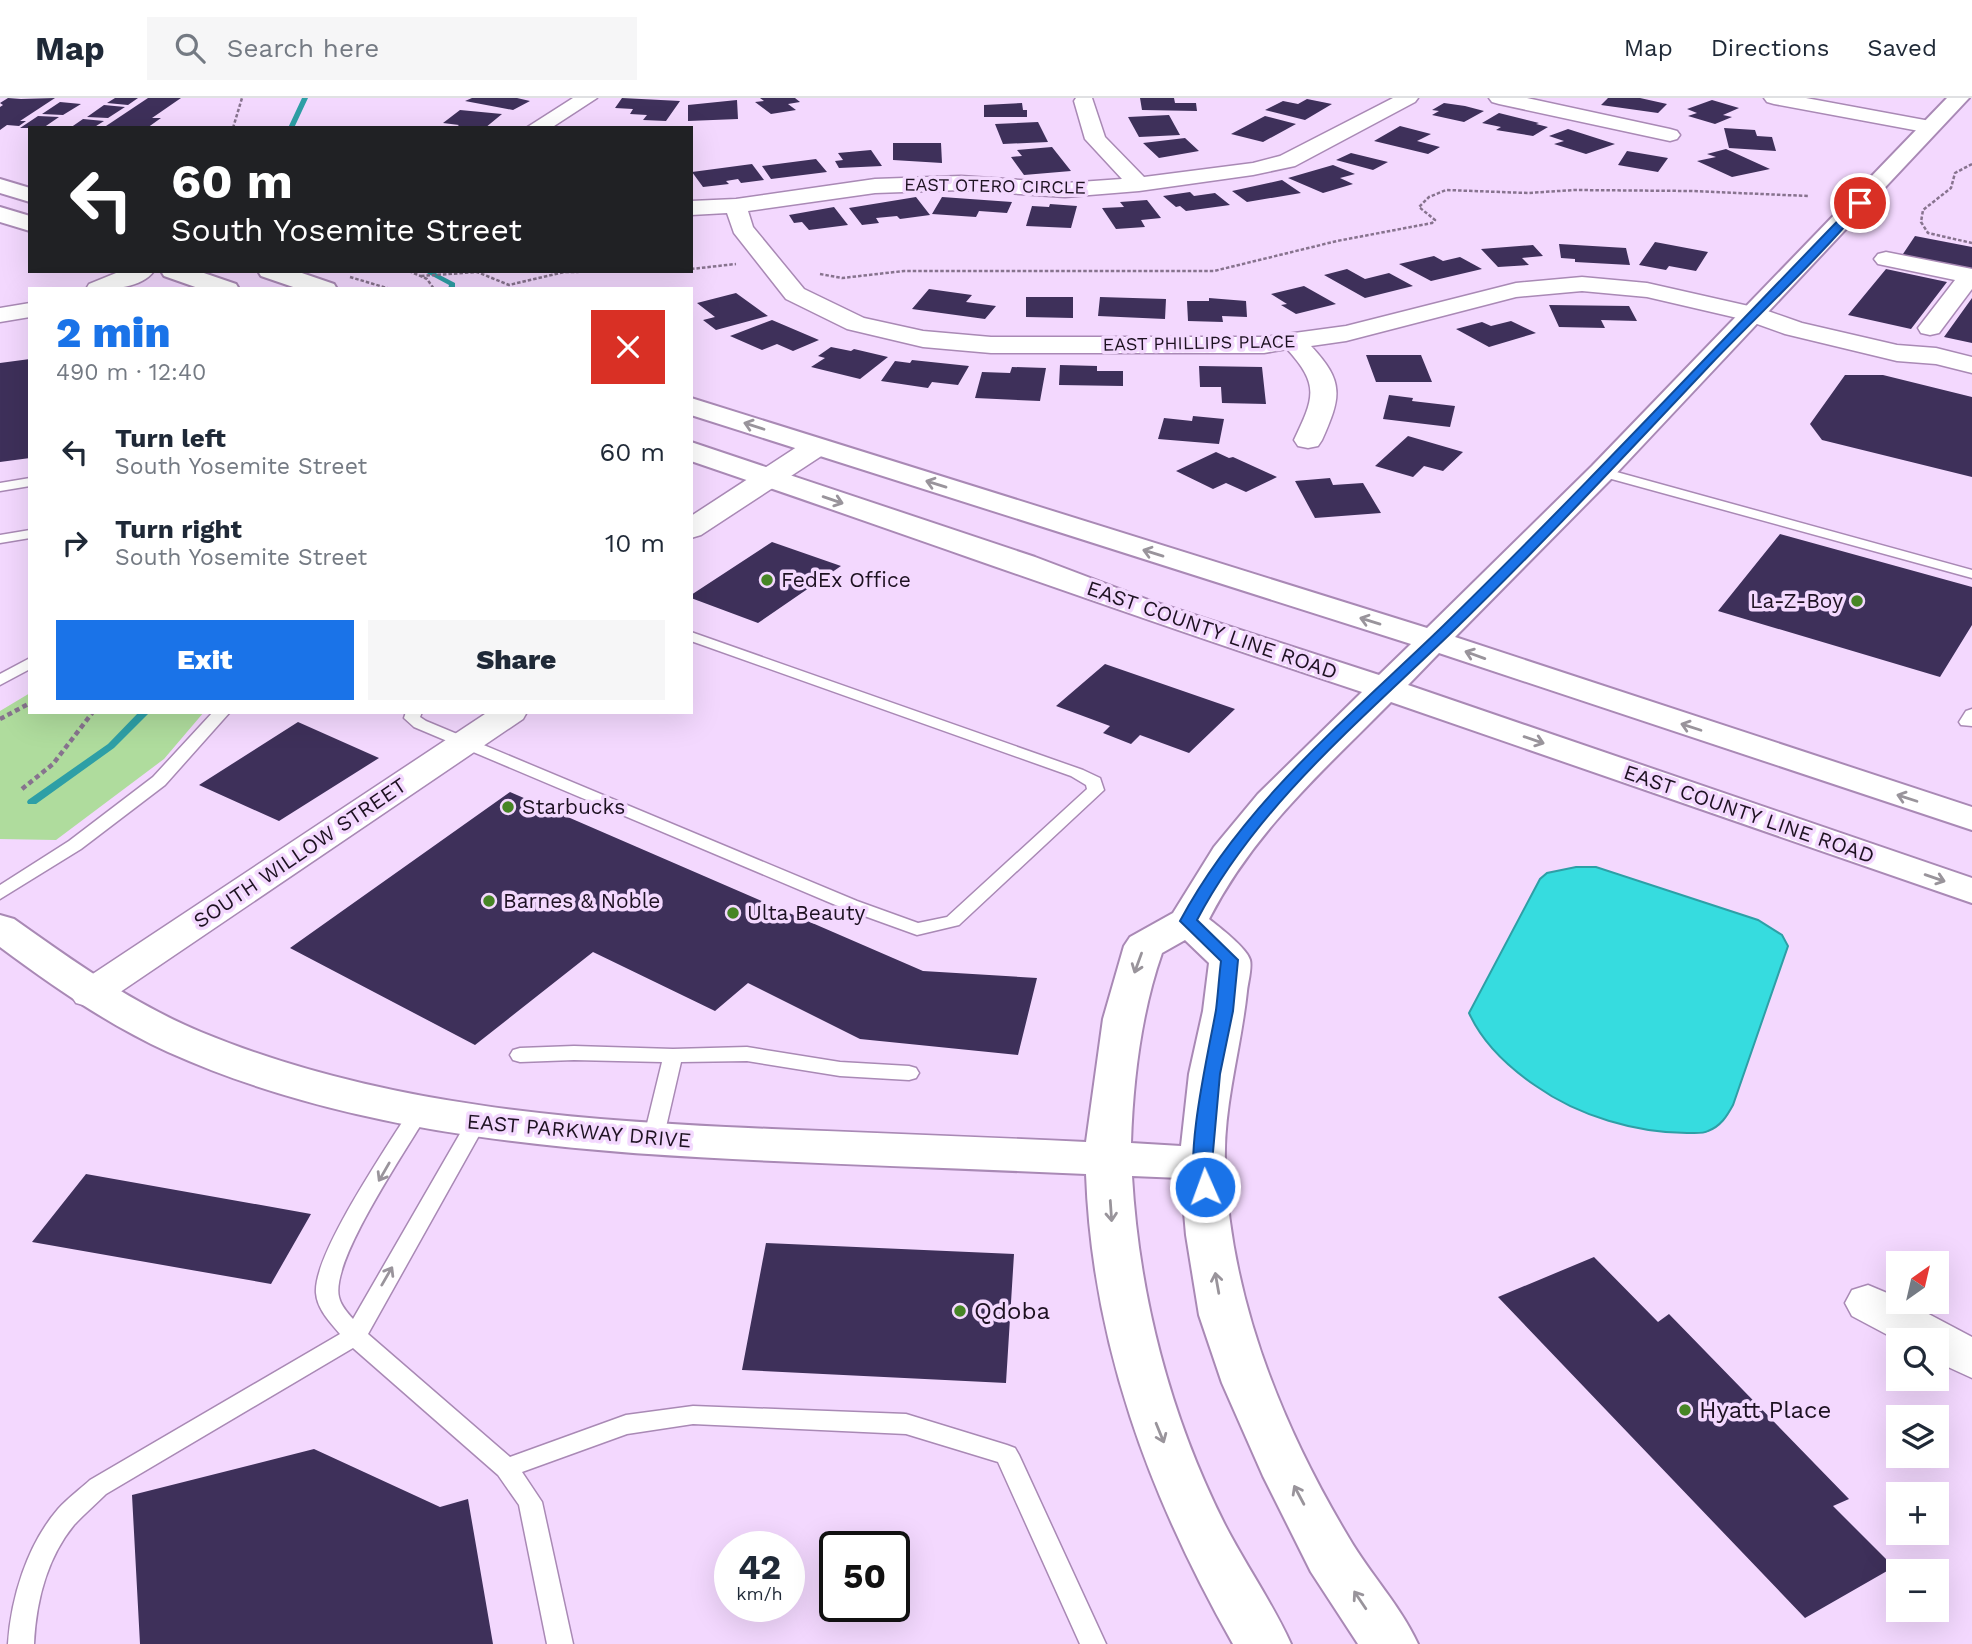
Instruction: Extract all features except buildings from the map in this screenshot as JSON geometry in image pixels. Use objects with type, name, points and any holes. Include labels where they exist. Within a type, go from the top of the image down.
[{"type":"main road","points":[[1263,1644],[1233,1595],[1187,1500],[1146,1398],[1126,1317],[1112,1222],[1108,1158],[1124,1016],[1144,946],[1188,921],[1210,880],[1271,802],[1382,688],[1435,641],[1602,472],[1959,98]]},
{"type":"main road","points":[[0,186],[28,194]]},
{"type":"main road","points":[[0,214],[28,223]]},
{"type":"main road","points":[[179,273],[221,287]]},
{"type":"main road","points":[[282,273],[334,282]]},
{"type":"main road","points":[[693,407],[1435,641],[1972,819]]},
{"type":"main road","name":"EAST COUNTY LINE ROAD","points":[[693,452],[1024,564],[1140,608],[1382,688],[1972,891]]},
{"type":"main road","points":[[1188,921],[1230,960],[1224,1011],[1211,1074],[1202,1163],[1209,1236],[1223,1315],[1247,1383],[1289,1476],[1330,1555],[1390,1644]]},
{"type":"main road","name":"EAST PARKWAY DRIVE","points":[[0,928],[50,968],[90,994],[145,1023],[234,1061],[333,1092],[418,1113],[476,1123],[653,1140],[1202,1163]]},
{"type":"street","points":[[539,126],[587,98]]},
{"type":"street","name":"EAST OTERO CIRCLE","points":[[693,208],[736,206],[875,186],[923,183],[1065,190],[1139,184],[1253,169],[1287,161],[1408,98]]},
{"type":"street","points":[[1499,98],[1670,135]]},
{"type":"street","points":[[1774,98],[1935,122]]},
{"type":"street","points":[[1835,98],[1935,122]]},
{"type":"street","points":[[1084,101],[1095,139],[1139,184]]},
{"type":"street","name":"EAST PHILLIPS PLACE","points":[[736,206],[742,228],[795,294],[856,324],[923,339],[1005,345],[1241,346],[1294,342],[1346,333],[1517,289],[1582,284],[1636,289],[1753,314],[1794,329],[1897,353],[1936,356],[1972,365]]},
{"type":"street","points":[[1886,259],[1971,276],[1930,328]]},
{"type":"street","points":[[103,287],[137,273]]},
{"type":"street","points":[[0,315],[28,310]]},
{"type":"street","points":[[1294,342],[1316,365],[1327,388],[1326,401],[1308,440]]},
{"type":"street","points":[[693,528],[817,447]]},
{"type":"street","name":"SOUTH WILLOW STREET","points":[[90,994],[508,714]]},
{"type":"street","points":[[1868,1303],[1972,1359]]},
{"type":"lane","points":[[1602,472],[1972,574]]},
{"type":"lane","points":[[0,487],[28,482]]},
{"type":"lane","points":[[0,539],[28,534]]},
{"type":"lane","points":[[413,714],[412,718],[420,724],[851,905],[917,929],[953,922],[1096,790],[1094,782],[1077,773],[693,637]]},
{"type":"lane","points":[[0,680],[28,664]]},
{"type":"lane","points":[[0,893],[75,845],[159,781],[220,714]]},
{"type":"lane","points":[[520,1055],[747,1055],[840,1069],[909,1073]]},
{"type":"lane","points":[[653,1140],[673,1056]]},
{"type":"lane","points":[[418,1113],[338,1248],[328,1276],[327,1295],[334,1312],[355,1336],[506,1468],[530,1502],[560,1644]]},
{"type":"lane","points":[[21,1644],[21,1626],[39,1563],[63,1521],[99,1487],[355,1336],[476,1123]]},
{"type":"lane","points":[[506,1468],[626,1425],[693,1415],[906,1424],[1007,1455],[1093,1644]]},
{"type":"path","points":[[234,126],[242,98]]},
{"type":"path","points":[[1972,164],[1955,173],[1951,188],[1923,210],[1921,222],[1928,233],[1972,243]]},
{"type":"path","points":[[693,270],[747,263],[842,278],[904,271],[1214,271],[1337,241],[1432,223],[1435,220],[1419,207],[1429,197],[1446,190],[1528,193],[1574,190],[1692,191],[1808,196]]},
{"type":"path","points":[[414,273],[432,283],[434,287]]},
{"type":"path","points":[[421,276],[463,273]]},
{"type":"path","points":[[479,273],[509,285],[560,273]]},
{"type":"path","points":[[334,282],[374,287]]},
{"type":"path","points":[[0,719],[28,704]]},
{"type":"path","points":[[22,789],[53,764],[91,714]]},
{"type":"shaded area","points":[[28,694],[28,714],[202,714],[164,759],[56,840],[0,839],[0,711]]},
{"type":"shaded area","points":[[1576,867],[1596,867],[1758,920],[1782,935],[1788,946],[1733,1105],[1713,1129],[1698,1133],[1648,1130],[1608,1121],[1570,1106],[1536,1086],[1497,1054],[1481,1035],[1469,1013],[1540,879],[1547,873]]},
{"type":"waterway","points":[[292,126],[305,98]]},
{"type":"waterway","points":[[430,273],[453,284],[452,287]]},
{"type":"waterway","points":[[32,802],[111,746],[143,714]]},
{"type":"place","name":"FedEx Office","points":[[767,580]]},
{"type":"place","name":"La-Z-Boy","points":[[1857,601]]},
{"type":"place","name":"Starbucks","points":[[508,807]]},
{"type":"place","name":"Barnes & Noble","points":[[489,901]]},
{"type":"place","name":"Ulta Beauty","points":[[733,913]]},
{"type":"place","name":"Qdoba","points":[[960,1311]]},
{"type":"place","name":"Hyatt Place","points":[[1685,1410]]},
{"type":"route","points":[[1205,1187],[1202,1163],[1211,1074],[1224,1011],[1230,960],[1188,921],[1210,880],[1271,802],[1382,688],[1435,641],[1602,472],[1860,203]]}]
